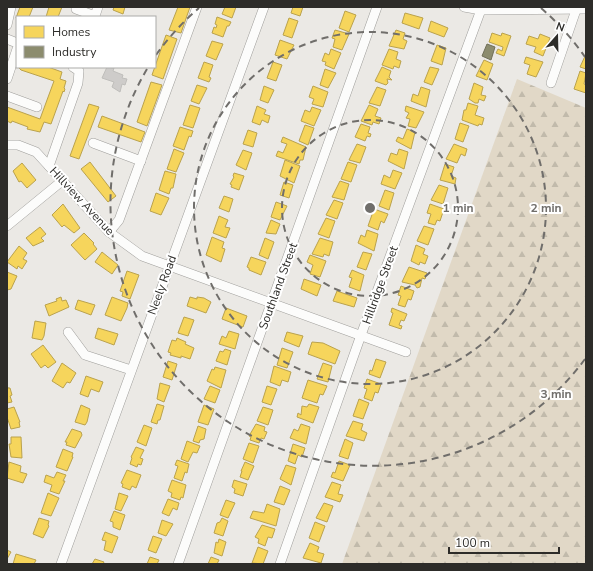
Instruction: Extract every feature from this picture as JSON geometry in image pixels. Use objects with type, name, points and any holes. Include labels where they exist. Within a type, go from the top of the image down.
[{"type":"street","points":[[7,25],[12,7]]},
{"type":"street","points":[[76,7],[76,9],[95,16],[98,7]]},
{"type":"street","points":[[109,232],[119,220],[197,7]]},
{"type":"street","name":"Neely Road","points":[[61,564],[264,7]]},
{"type":"street","name":"Southland Street","points":[[178,564],[377,7]]},
{"type":"street","points":[[464,7],[482,9],[586,9]]},
{"type":"street","points":[[551,83],[577,8]]},
{"type":"street","name":"Hillridge Street","points":[[280,564],[361,335],[482,9]]},
{"type":"street","points":[[7,79],[16,52]]},
{"type":"street","points":[[49,166],[78,83],[79,71],[74,68]]},
{"type":"street","points":[[7,96],[37,107]]},
{"type":"street","points":[[93,143],[140,161]]},
{"type":"street","name":"Hillview Avenue","points":[[7,145],[18,145],[36,152],[109,232],[142,256],[406,352]]},
{"type":"street","points":[[7,226],[62,181]]},
{"type":"street","points":[[68,332],[85,354],[131,370]]},
{"type":"green space","points":[[517,79],[586,108],[586,564],[342,564]]},
{"type":"building: Homes","points":[[20,7],[33,7],[29,16],[17,16]]},
{"type":"building: Homes","points":[[49,7],[62,7],[58,16],[46,16]]},
{"type":"building: Homes","points":[[114,7],[125,7],[123,14],[113,10]]},
{"type":"building: Homes","points":[[178,7],[190,7],[181,33],[169,30]]},
{"type":"building: Homes","points":[[225,7],[236,7],[232,18],[222,14]]},
{"type":"building: Homes","points":[[293,7],[303,7],[300,16],[291,13]]},
{"type":"building: Homes","points":[[345,11],[356,15],[349,32],[339,28]]},
{"type":"building: Homes","points":[[405,13],[423,18],[419,29],[402,23]]},
{"type":"building: Homes","points":[[217,17],[231,22],[229,26],[227,26],[223,37],[212,33],[214,27],[216,28],[217,25],[215,24]]},
{"type":"building: Homes","points":[[289,18],[298,21],[292,38],[283,35]]},
{"type":"building: Homes","points":[[431,21],[448,28],[444,37],[428,31]]},
{"type":"building: Homes","points":[[335,30],[349,34],[342,50],[333,47],[335,39],[332,38]]},
{"type":"building: Homes","points":[[396,30],[405,33],[403,39],[407,41],[404,49],[389,46]]},
{"type":"building: Homes","points":[[492,33],[501,36],[502,33],[511,36],[504,56],[496,53],[498,49],[502,51],[503,47],[489,42]]},
{"type":"building: Homes","points":[[540,34],[550,38],[543,56],[534,52],[536,47],[526,44],[529,36],[538,39]]},
{"type":"building: Homes","points":[[166,35],[177,39],[163,79],[152,75],[154,68],[156,68],[156,64]]},
{"type":"building: Homes","points":[[280,40],[294,45],[287,59],[275,55]]},
{"type":"building: Homes","points":[[212,41],[223,44],[216,60],[206,56]]},
{"type":"building: Homes","points":[[437,45],[446,48],[442,65],[431,61]]},
{"type":"building: Homes","points":[[331,49],[341,53],[334,69],[325,65],[326,62],[322,61],[325,53],[329,55]]},
{"type":"building: Homes","points":[[389,49],[398,52],[396,59],[401,61],[399,68],[394,66],[393,69],[382,65]]},
{"type":"building: Homes","points":[[586,54],[586,69],[580,67]]},
{"type":"building: Homes","points":[[526,57],[543,62],[536,77],[527,74],[530,65],[524,63]]},
{"type":"building: Homes","points":[[484,60],[493,64],[487,80],[476,76]]},
{"type":"building: Homes","points":[[204,62],[213,65],[209,82],[198,78]]},
{"type":"building: Homes","points":[[273,62],[282,65],[276,81],[267,78]]},
{"type":"building: Homes","points":[[382,67],[391,71],[389,77],[392,80],[387,79],[388,83],[386,85],[375,81]]},
{"type":"building: Homes","points":[[430,67],[439,69],[432,85],[424,82]]},
{"type":"building: Homes","points":[[19,68],[51,68],[62,72],[60,79],[66,81],[64,92],[63,91],[51,124],[44,122],[40,132],[27,129],[28,127],[12,121],[11,123],[7,121],[7,107],[40,119],[54,81]]},
{"type":"building: Homes","points":[[325,69],[336,73],[328,88],[320,85]]},
{"type":"building: Homes","points":[[580,71],[586,73],[584,84],[586,85],[586,93],[574,89]]},
{"type":"building: Homes","points":[[151,82],[162,85],[147,126],[137,122]]},
{"type":"building: Homes","points":[[474,83],[483,87],[481,95],[486,96],[484,101],[479,99],[478,103],[475,103],[469,99]]},
{"type":"building: Homes","points":[[197,85],[207,88],[199,104],[191,101]]},
{"type":"building: Homes","points":[[264,86],[274,90],[268,103],[260,100]]},
{"type":"building: Homes","points":[[313,86],[328,92],[323,107],[312,104],[314,99],[309,97]]},
{"type":"building: Homes","points":[[377,87],[386,90],[380,106],[369,103]]},
{"type":"building: Homes","points":[[421,87],[430,90],[426,107],[411,101],[413,94],[418,96]]},
{"type":"building: Homes","points":[[468,103],[478,106],[475,115],[484,118],[482,125],[479,124],[478,126],[462,120],[464,110],[466,110]]},
{"type":"building: Homes","points":[[89,104],[99,107],[79,159],[70,156]]},
{"type":"building: Homes","points":[[190,105],[200,108],[193,128],[183,125]]},
{"type":"building: Homes","points":[[369,105],[378,109],[375,116],[381,118],[379,124],[373,122],[372,125],[361,121]]},
{"type":"building: Homes","points":[[257,106],[266,110],[264,114],[270,116],[268,123],[262,120],[260,125],[252,122]]},
{"type":"building: Homes","points":[[406,106],[424,112],[416,128],[408,126],[410,119],[406,118],[409,113],[405,111]]},
{"type":"building: Homes","points":[[312,107],[321,110],[314,126],[301,121],[305,110],[310,112]]},
{"type":"building: Homes","points":[[102,116],[145,132],[141,142],[98,127]]},
{"type":"building: Homes","points":[[460,123],[469,126],[463,142],[455,139]]},
{"type":"building: Homes","points":[[361,124],[370,127],[368,133],[371,134],[370,137],[367,136],[365,141],[355,137]]},
{"type":"building: Homes","points":[[305,125],[314,128],[308,145],[299,141]]},
{"type":"building: Homes","points":[[180,127],[193,131],[191,137],[189,136],[184,150],[173,146]]},
{"type":"building: Homes","points":[[407,129],[415,132],[411,149],[396,141],[398,137],[403,139]]},
{"type":"building: Homes","points":[[248,130],[257,133],[253,147],[243,144]]},
{"type":"building: Homes","points":[[283,137],[306,147],[303,160],[300,160],[299,164],[276,156],[278,151],[283,153],[287,144],[281,142]]},
{"type":"building: Homes","points":[[357,144],[366,147],[360,163],[349,160]]},
{"type":"building: Homes","points":[[454,144],[467,149],[465,156],[461,154],[457,163],[446,159]]},
{"type":"building: Homes","points":[[174,149],[184,153],[176,172],[167,169]]},
{"type":"building: Homes","points":[[399,149],[408,152],[404,169],[388,161],[391,153],[397,155]]},
{"type":"building: Homes","points":[[243,150],[252,153],[246,170],[236,165]]},
{"type":"building: Homes","points":[[285,160],[300,166],[294,183],[280,176]]},
{"type":"building: Homes","points":[[90,162],[116,196],[108,202],[81,169]]},
{"type":"building: Homes","points":[[348,162],[357,165],[351,182],[341,179]]},
{"type":"building: Homes","points":[[22,163],[36,180],[27,188],[21,181],[19,182],[13,171]]},
{"type":"building: Homes","points":[[445,164],[454,167],[451,176],[456,178],[455,184],[440,180]]},
{"type":"building: Homes","points":[[393,170],[402,173],[395,189],[381,184],[384,175],[390,178]]},
{"type":"building: Homes","points":[[165,171],[176,174],[173,188],[171,188],[169,194],[159,190]]},
{"type":"building: Homes","points":[[234,173],[244,176],[239,190],[231,187],[232,185],[230,184],[234,177]]},
{"type":"building: Homes","points":[[340,181],[349,184],[344,200],[332,197]]},
{"type":"building: Homes","points":[[284,182],[293,185],[289,198],[280,195]]},
{"type":"building: Homes","points":[[439,185],[448,188],[443,204],[431,200]]},
{"type":"building: Homes","points":[[385,190],[394,193],[389,210],[379,206]]},
{"type":"building: Homes","points":[[156,193],[169,198],[161,215],[150,211]]},
{"type":"building: Homes","points":[[224,196],[233,199],[229,212],[219,208]]},
{"type":"building: Homes","points":[[334,200],[343,203],[337,219],[326,215]]},
{"type":"building: Homes","points":[[276,202],[287,206],[280,220],[271,217]]},
{"type":"building: Homes","points":[[63,204],[80,228],[74,233],[64,225],[62,227],[52,215]]},
{"type":"building: Homes","points":[[430,204],[444,209],[440,221],[437,220],[435,225],[428,223],[431,214],[427,213]]},
{"type":"building: Homes","points":[[374,209],[388,214],[384,223],[381,221],[378,230],[368,226]]},
{"type":"building: Homes","points":[[219,216],[228,220],[225,227],[230,228],[226,238],[213,233]]},
{"type":"building: Homes","points":[[326,218],[335,221],[329,238],[318,234]]},
{"type":"building: Homes","points":[[271,220],[280,224],[276,234],[266,233]]},
{"type":"building: Homes","points":[[424,226],[434,229],[428,245],[417,241]]},
{"type":"building: Homes","points":[[40,227],[46,234],[41,238],[44,241],[33,246],[26,238]]},
{"type":"building: Homes","points":[[367,230],[378,234],[374,251],[358,243],[361,235],[365,237]]},
{"type":"building: Homes","points":[[84,233],[94,243],[93,244],[97,249],[85,260],[71,245]]},
{"type":"building: Homes","points":[[212,237],[224,242],[222,248],[225,249],[221,262],[206,255]]},
{"type":"building: Homes","points":[[265,238],[274,242],[268,259],[259,255]]},
{"type":"building: Homes","points":[[320,238],[333,242],[329,256],[324,254],[323,257],[312,254]]},
{"type":"building: Homes","points":[[416,245],[425,249],[423,254],[428,256],[425,264],[420,262],[419,265],[411,261]]},
{"type":"building: Homes","points":[[19,246],[27,253],[23,259],[27,261],[22,269],[18,266],[17,269],[7,262]]},
{"type":"building: Homes","points":[[102,252],[118,265],[112,274],[95,262]]},
{"type":"building: Homes","points":[[363,252],[372,254],[366,270],[357,267]]},
{"type":"building: Homes","points":[[310,255],[326,261],[320,277],[310,274],[313,265],[307,262]]},
{"type":"building: Homes","points":[[251,257],[266,262],[261,275],[249,270],[247,267]]},
{"type":"building: Homes","points":[[409,267],[427,273],[425,279],[422,278],[420,287],[417,288],[415,285],[402,282]]},
{"type":"building: Homes","points":[[352,270],[364,275],[360,291],[349,287],[352,278],[349,277]]},
{"type":"building: Homes","points":[[127,271],[139,275],[130,299],[122,296],[123,292],[120,291]]},
{"type":"building: Homes","points":[[7,272],[17,276],[11,289],[7,290]]},
{"type":"building: Homes","points":[[304,279],[321,285],[317,296],[301,289]]},
{"type":"building: Homes","points":[[401,286],[414,291],[411,300],[408,299],[405,307],[398,305],[401,296],[398,295]]},
{"type":"building: Homes","points":[[337,291],[357,298],[354,307],[333,301]]},
{"type":"building: Homes","points":[[61,297],[62,301],[66,300],[69,307],[49,316],[45,305],[57,301],[56,299]]},
{"type":"building: Homes","points":[[112,297],[128,303],[121,321],[105,315]]},
{"type":"building: Homes","points":[[190,297],[197,299],[197,297],[204,298],[211,302],[206,313],[187,306]]},
{"type":"building: Homes","points":[[78,300],[95,305],[91,315],[75,309]]},
{"type":"building: Homes","points":[[226,308],[247,316],[243,327],[222,319]]},
{"type":"building: Homes","points":[[392,308],[407,314],[404,321],[401,320],[399,325],[402,326],[401,329],[389,325],[393,313],[391,312]]},
{"type":"building: Homes","points":[[184,317],[194,320],[188,336],[178,333]]},
{"type":"building: Homes","points":[[35,321],[46,323],[42,340],[32,338]]},
{"type":"building: Homes","points":[[98,328],[118,334],[114,345],[95,338]]},
{"type":"building: Homes","points":[[229,331],[239,334],[235,349],[219,344],[222,336],[226,338]]},
{"type":"building: Homes","points":[[287,332],[303,336],[299,347],[284,341]]},
{"type":"building: Homes","points":[[177,338],[194,348],[190,359],[170,355],[171,353],[168,352],[172,340],[176,341]]},
{"type":"building: Homes","points":[[312,342],[323,343],[340,351],[335,364],[308,354]]},
{"type":"building: Homes","points":[[43,345],[56,362],[48,368],[45,365],[41,368],[31,354]]},
{"type":"building: Homes","points":[[282,348],[293,352],[287,368],[277,365]]},
{"type":"building: Homes","points":[[225,349],[231,351],[227,365],[216,361],[220,351],[223,352]]},
{"type":"building: Homes","points":[[376,359],[386,362],[380,378],[369,374],[370,370],[372,371]]},
{"type":"building: Homes","points":[[168,361],[177,364],[172,380],[163,377]]},
{"type":"building: Homes","points":[[62,363],[76,373],[70,383],[67,382],[63,388],[52,381]]},
{"type":"building: Homes","points":[[323,363],[332,366],[328,382],[317,379]]},
{"type":"building: Homes","points":[[274,366],[291,372],[288,382],[282,380],[280,386],[270,382]]},
{"type":"building: Homes","points":[[215,367],[226,370],[221,388],[207,381],[212,369],[214,370]]},
{"type":"building: Homes","points":[[86,376],[103,382],[99,392],[91,389],[88,397],[80,394]]},
{"type":"building: Homes","points":[[367,379],[381,384],[378,393],[375,392],[372,401],[364,398],[367,389],[364,388]]},
{"type":"building: Homes","points":[[308,380],[327,386],[323,395],[320,394],[317,403],[302,398]]},
{"type":"building: Homes","points":[[160,383],[170,386],[164,402],[157,399]]},
{"type":"building: Homes","points":[[7,385],[8,388],[10,388],[12,402],[7,403]]},
{"type":"building: Homes","points":[[210,386],[220,390],[215,403],[204,399]]},
{"type":"building: Homes","points":[[267,386],[277,389],[271,405],[262,402]]},
{"type":"building: Homes","points":[[359,399],[369,403],[363,419],[353,416]]},
{"type":"building: Homes","points":[[157,404],[164,406],[160,420],[158,420],[157,424],[151,422]]},
{"type":"building: Homes","points":[[309,404],[319,407],[313,423],[297,417],[298,413],[301,415],[302,406],[307,407]]},
{"type":"building: Homes","points":[[81,405],[90,409],[85,425],[75,422]]},
{"type":"building: Homes","points":[[204,405],[214,409],[208,425],[198,422]]},
{"type":"building: Homes","points":[[14,407],[20,422],[20,427],[11,429],[7,417],[7,409]]},
{"type":"building: Homes","points":[[263,407],[273,410],[268,425],[257,421]]},
{"type":"building: Homes","points":[[353,421],[363,424],[361,430],[367,433],[364,441],[346,436]]},
{"type":"building: Homes","points":[[256,424],[265,427],[264,431],[267,432],[264,439],[261,438],[259,443],[250,440],[251,437],[249,436]]},
{"type":"building: Homes","points":[[301,424],[310,427],[306,444],[290,438],[294,429],[298,431]]},
{"type":"building: Homes","points":[[144,425],[152,428],[146,446],[137,442]]},
{"type":"building: Homes","points":[[198,426],[206,429],[204,439],[200,440],[199,443],[193,441]]},
{"type":"building: Homes","points":[[72,429],[81,432],[82,435],[75,448],[66,445],[67,442],[65,442]]},
{"type":"building: Homes","points":[[11,437],[21,437],[22,458],[11,457],[9,444],[11,444]]},
{"type":"building: Homes","points":[[345,439],[353,443],[348,459],[339,456]]},
{"type":"building: Homes","points":[[187,441],[200,446],[197,453],[193,452],[188,462],[181,459]]},
{"type":"building: Homes","points":[[249,443],[259,446],[253,463],[243,459]]},
{"type":"building: Homes","points":[[293,444],[305,448],[302,457],[298,455],[295,464],[288,461]]},
{"type":"building: Homes","points":[[136,447],[144,450],[140,458],[143,459],[141,465],[138,464],[137,467],[130,464],[131,457]]},
{"type":"building: Homes","points":[[63,449],[73,453],[73,457],[67,471],[56,467]]},
{"type":"building: Homes","points":[[177,460],[189,464],[187,473],[185,472],[182,481],[174,478],[178,466],[175,465]]},
{"type":"building: Homes","points":[[339,461],[350,465],[343,481],[331,477],[333,472],[335,473]]},
{"type":"building: Homes","points":[[9,462],[21,466],[20,472],[27,474],[23,483],[7,478]]},
{"type":"building: Homes","points":[[245,462],[254,466],[248,480],[240,477]]},
{"type":"building: Homes","points":[[286,465],[296,468],[291,485],[280,479]]},
{"type":"building: Homes","points":[[127,470],[141,475],[136,488],[132,486],[130,490],[122,487],[123,484],[121,483]]},
{"type":"building: Homes","points":[[57,472],[66,475],[59,494],[50,491],[52,485],[44,482],[46,475],[54,478]]},
{"type":"building: Homes","points":[[172,480],[186,485],[183,498],[181,497],[180,500],[171,497],[172,493],[168,491]]},
{"type":"building: Homes","points":[[234,480],[247,484],[243,496],[234,493],[235,489],[232,487]]},
{"type":"building: Homes","points":[[332,482],[341,485],[338,494],[343,495],[340,502],[325,497]]},
{"type":"building: Homes","points":[[280,486],[290,490],[284,505],[274,502]]},
{"type":"building: Homes","points":[[48,493],[59,498],[51,516],[41,513]]},
{"type":"building: Homes","points":[[119,493],[128,496],[121,511],[115,509]]},
{"type":"building: Homes","points":[[168,499],[179,503],[177,510],[173,508],[169,516],[162,513]]},
{"type":"building: Homes","points":[[226,500],[235,503],[228,518],[220,515]]},
{"type":"building: Homes","points":[[324,503],[333,506],[327,522],[316,518]]},
{"type":"building: Homes","points":[[267,504],[280,509],[276,526],[250,518],[253,511],[264,513]]},
{"type":"building: Homes","points":[[114,511],[125,515],[120,530],[113,527],[113,522],[110,521]]},
{"type":"building: Homes","points":[[39,518],[49,521],[49,526],[43,538],[33,534]]},
{"type":"building: Homes","points":[[222,518],[228,521],[223,536],[214,533],[217,523],[220,522]]},
{"type":"building: Homes","points":[[162,520],[173,524],[166,536],[158,533]]},
{"type":"building: Homes","points":[[315,522],[325,526],[319,542],[309,538]]},
{"type":"building: Homes","points":[[262,525],[275,529],[272,538],[268,537],[265,546],[258,543],[259,539],[255,537]]},
{"type":"building: Homes","points":[[105,532],[118,537],[112,553],[104,550],[106,541],[102,540]]},
{"type":"building: Homes","points":[[153,536],[162,539],[156,553],[148,550]]},
{"type":"building: Homes","points":[[219,539],[226,542],[222,556],[214,553],[216,542],[218,543]]},
{"type":"building: Homes","points":[[310,543],[319,547],[317,552],[324,554],[321,563],[303,558]]},
{"type":"building: Homes","points":[[258,547],[268,551],[263,564],[252,563]]},
{"type":"building: Homes","points":[[7,550],[11,552],[7,559]]},
{"type":"building: Homes","points":[[16,554],[36,560],[34,564],[13,564]]},
{"type":"building: Homes","points":[[150,557],[159,560],[157,564],[147,564]]},
{"type":"building: Homes","points":[[211,557],[219,560],[217,564],[208,564]]},
{"type":"building: Homes","points":[[95,559],[104,562],[103,564],[92,564]]},
{"type":"building: Industry","points":[[487,44],[495,47],[491,60],[482,56]]},
{"type":"building: Other","points":[[107,68],[114,68],[113,71],[123,75],[122,78],[127,79],[125,85],[122,84],[120,92],[112,87],[114,82],[102,78]]}]
